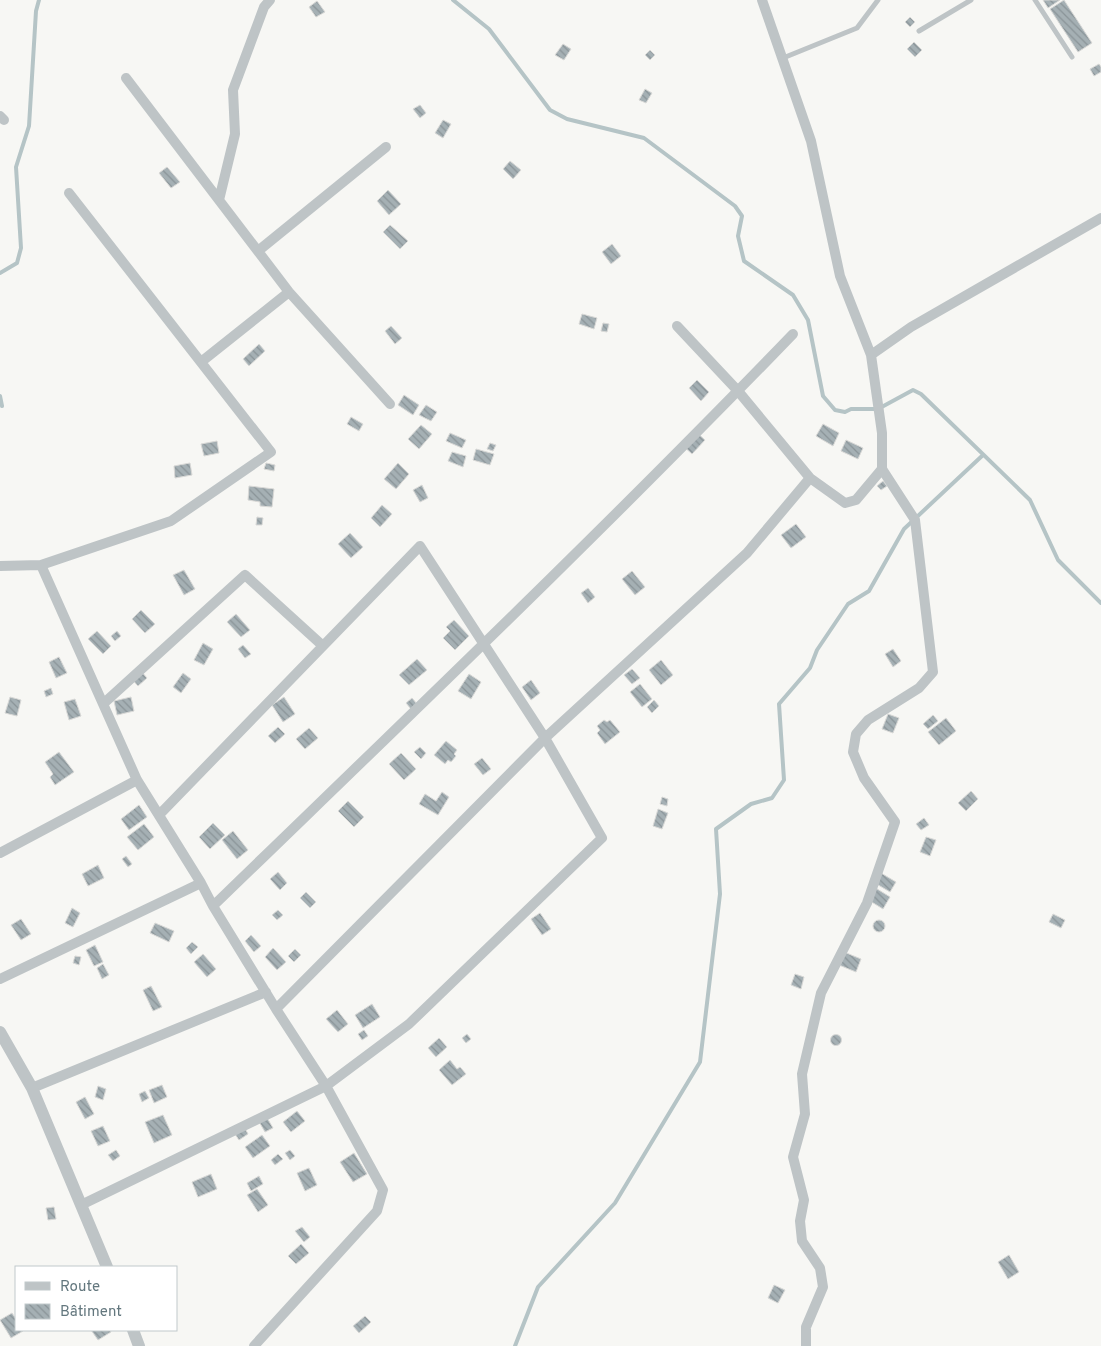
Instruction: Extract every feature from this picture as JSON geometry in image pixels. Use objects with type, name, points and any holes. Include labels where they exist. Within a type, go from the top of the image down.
[{"type":"street","points":[[219,200],[235,134],[233,90],[264,7],[270,0]]},
{"type":"street","points":[[762,0],[811,141],[840,276],[871,355],[882,433],[882,470],[915,520],[933,672],[919,688],[868,720],[856,734],[853,752],[864,778],[894,822],[868,903],[821,994],[802,1074],[805,1114],[793,1157],[804,1200],[800,1221],[802,1241],[820,1268],[823,1287],[806,1327],[806,1346]]},
{"type":"street","points":[[126,78],[289,292],[390,404]]},
{"type":"street","points":[[258,251],[386,147]]},
{"type":"street","points":[[0,566],[41,565],[171,521],[271,452],[69,193]]},
{"type":"street","points":[[871,355],[911,327],[1101,218]]},
{"type":"street","points":[[200,362],[289,292]]},
{"type":"street","points":[[677,326],[738,391],[810,478],[845,503],[856,500],[882,470]]},
{"type":"street","points":[[213,906],[484,643],[793,334]]},
{"type":"street","points":[[276,1009],[545,738],[748,552],[810,478]]},
{"type":"street","points":[[81,1205],[326,1086],[409,1024],[602,838],[545,738],[420,546],[159,815]]},
{"type":"street","points":[[41,565],[137,780],[276,1009],[326,1086],[383,1190],[377,1211],[254,1346]]},
{"type":"street","points":[[103,704],[245,575],[323,646]]},
{"type":"street","points":[[0,853],[137,780]]},
{"type":"street","points":[[0,979],[201,883]]},
{"type":"street","points":[[32,1088],[266,992]]},
{"type":"street","points":[[0,1032],[32,1088],[107,1266]]},
{"type":"street","points":[[133,1331],[139,1346]]},
{"type":"lane","points":[[782,58],[857,28],[878,0]]},
{"type":"lane","points":[[919,32],[970,0]]},
{"type":"lane","points":[[1035,0],[1072,57]]},
{"type":"building","points":[[1043,0],[1060,0],[1048,8]]},
{"type":"building","points":[[1064,0],[1092,43],[1078,52],[1050,9]]},
{"type":"building","points":[[317,1],[325,12],[316,17],[309,7]]},
{"type":"building","points":[[910,17],[915,22],[910,27],[905,22]]},
{"type":"building","points":[[914,42],[922,50],[915,57],[907,49]]},
{"type":"building","points":[[563,44],[571,49],[564,60],[555,55]]},
{"type":"building","points":[[650,50],[655,55],[650,60],[645,55]]},
{"type":"building","points":[[1099,64],[1101,72],[1094,76],[1090,69]]},
{"type":"building","points":[[645,89],[652,93],[646,103],[639,100]]},
{"type":"building","points":[[420,105],[426,113],[420,118],[413,109]]},
{"type":"building","points":[[443,120],[451,124],[443,138],[435,133]]},
{"type":"building","points":[[510,161],[521,170],[513,179],[503,169]]},
{"type":"building","points":[[167,167],[180,182],[171,188],[159,173]]},
{"type":"building","points":[[388,190],[401,204],[389,215],[377,201]]},
{"type":"building","points":[[390,225],[408,241],[400,249],[383,232]]},
{"type":"building","points":[[612,244],[621,256],[611,264],[602,252]]},
{"type":"building","points":[[582,314],[597,318],[594,329],[579,324]]},
{"type":"building","points":[[603,323],[609,324],[607,332],[601,331]]},
{"type":"building","points":[[391,326],[402,338],[395,344],[385,331]]},
{"type":"building","points":[[259,344],[265,351],[249,366],[243,359]]},
{"type":"building","points":[[697,380],[709,392],[701,401],[689,388]]},
{"type":"building","points":[[404,395],[419,405],[413,415],[398,405]]},
{"type":"building","points":[[426,405],[437,412],[431,421],[419,415]]},
{"type":"building","points":[[351,417],[363,424],[359,431],[347,424]]},
{"type":"building","points":[[823,424],[839,433],[833,446],[816,436]]},
{"type":"building","points":[[421,425],[432,434],[419,449],[408,439]]},
{"type":"building","points":[[694,430],[705,440],[692,454],[681,444]]},
{"type":"building","points":[[450,433],[466,440],[462,448],[446,441]]},
{"type":"building","points":[[846,440],[863,448],[858,459],[841,451]]},
{"type":"building","points":[[217,441],[219,453],[204,456],[201,444]]},
{"type":"building","points":[[490,443],[496,445],[493,451],[487,449]]},
{"type":"building","points":[[476,449],[494,454],[490,465],[473,460]]},
{"type":"building","points":[[452,452],[466,456],[463,467],[448,461]]},
{"type":"building","points":[[190,463],[192,475],[175,478],[174,466]]},
{"type":"building","points":[[266,463],[275,465],[274,471],[264,469]]},
{"type":"building","points":[[398,463],[409,474],[396,489],[384,479]]},
{"type":"building","points":[[883,481],[887,486],[881,490],[877,486]]},
{"type":"building","points":[[422,485],[428,498],[420,502],[413,490]]},
{"type":"building","points":[[249,486],[274,489],[272,507],[260,506],[260,502],[248,500]]},
{"type":"building","points":[[382,505],[392,514],[380,527],[371,518]]},
{"type":"building","points":[[257,517],[263,518],[262,525],[256,525]]},
{"type":"building","points":[[796,524],[806,537],[791,548],[781,535]]},
{"type":"building","points":[[350,533],[363,547],[351,558],[338,544]]},
{"type":"building","points":[[184,570],[195,589],[184,595],[173,575]]},
{"type":"building","points":[[632,571],[645,587],[635,595],[622,579]]},
{"type":"building","points":[[588,588],[595,597],[588,603],[581,593]]},
{"type":"building","points":[[141,610],[155,624],[145,633],[132,619]]},
{"type":"building","points":[[236,614],[250,630],[241,637],[227,622]]},
{"type":"building","points":[[454,620],[469,636],[455,650],[443,638],[450,631],[446,627]]},
{"type":"building","points":[[97,631],[111,646],[103,654],[88,639]]},
{"type":"building","points":[[117,631],[121,636],[115,641],[111,636]]},
{"type":"building","points":[[203,643],[213,649],[204,665],[194,660]]},
{"type":"building","points":[[243,645],[251,654],[245,658],[238,649]]},
{"type":"building","points":[[893,649],[901,661],[893,667],[885,654]]},
{"type":"building","points":[[59,657],[67,673],[56,678],[49,662]]},
{"type":"building","points":[[417,659],[427,670],[409,685],[399,675]]},
{"type":"building","points":[[661,660],[673,675],[661,685],[649,670]]},
{"type":"building","points":[[632,669],[640,678],[632,684],[624,675]]},
{"type":"building","points":[[141,671],[147,678],[138,686],[132,679]]},
{"type":"building","points":[[183,673],[191,679],[181,693],[173,687]]},
{"type":"building","points":[[469,674],[481,682],[471,699],[458,691]]},
{"type":"building","points":[[531,680],[540,693],[531,700],[522,687]]},
{"type":"building","points":[[640,684],[652,699],[642,707],[630,692]]},
{"type":"building","points":[[51,688],[53,694],[46,697],[44,691]]},
{"type":"building","points":[[10,697],[21,700],[17,716],[5,713]]},
{"type":"building","points":[[131,697],[134,711],[117,715],[114,701]]},
{"type":"building","points":[[284,697],[295,714],[283,722],[272,705]]},
{"type":"building","points":[[412,698],[417,704],[411,709],[406,703]]},
{"type":"building","points":[[75,699],[81,716],[69,720],[64,702]]},
{"type":"building","points":[[654,700],[659,706],[652,713],[647,707]]},
{"type":"building","points":[[888,714],[899,718],[893,733],[882,729]]},
{"type":"building","points":[[933,715],[938,721],[928,729],[923,724]]},
{"type":"building","points":[[946,718],[956,731],[939,745],[928,732]]},
{"type":"building","points":[[604,720],[607,722],[610,720],[620,732],[605,744],[597,733],[600,730],[597,726]]},
{"type":"building","points":[[278,727],[285,734],[275,743],[268,736]]},
{"type":"building","points":[[309,728],[318,738],[305,749],[296,739]]},
{"type":"building","points":[[446,741],[457,750],[454,754],[456,756],[451,762],[448,760],[445,764],[434,755]]},
{"type":"building","points":[[420,747],[426,753],[421,759],[414,752]]},
{"type":"building","points":[[59,752],[74,772],[55,785],[50,777],[53,774],[45,762]]},
{"type":"building","points":[[401,753],[416,769],[404,780],[389,764]]},
{"type":"building","points":[[482,758],[491,769],[483,775],[474,764]]},
{"type":"building","points":[[971,791],[978,799],[966,811],[958,803]]},
{"type":"building","points":[[442,792],[449,797],[438,815],[419,804],[425,794],[436,801]]},
{"type":"building","points":[[662,797],[668,799],[667,806],[660,804]]},
{"type":"building","points":[[348,801],[364,817],[354,827],[338,811]]},
{"type":"building","points":[[139,805],[147,817],[129,830],[121,819]]},
{"type":"building","points":[[658,809],[668,813],[662,829],[653,826]]},
{"type":"building","points":[[924,818],[929,825],[921,830],[916,824]]},
{"type":"building","points":[[213,823],[225,835],[210,849],[199,837]]},
{"type":"building","points":[[144,824],[154,837],[138,850],[127,837]]},
{"type":"building","points":[[233,831],[248,850],[237,859],[222,840]]},
{"type":"building","points":[[926,837],[936,840],[930,856],[920,852]]},
{"type":"building","points":[[126,856],[132,864],[128,867],[122,859]]},
{"type":"building","points":[[98,865],[104,878],[88,886],[82,874]]},
{"type":"building","points":[[278,872],[287,883],[280,890],[270,879]]},
{"type":"building","points":[[881,873],[896,882],[890,892],[875,883]]},
{"type":"building","points":[[874,887],[890,897],[883,909],[867,899]]},
{"type":"building","points":[[306,892],[316,902],[310,908],[300,898]]},
{"type":"building","points":[[72,908],[80,913],[73,927],[65,923]]},
{"type":"building","points":[[278,910],[283,915],[277,920],[272,915]]},
{"type":"building","points":[[540,913],[551,929],[542,935],[531,919]]},
{"type":"building","points":[[1053,914],[1065,920],[1061,928],[1049,922]]},
{"type":"building","points":[[21,919],[31,934],[21,940],[11,925]]},
{"type":"building","points":[[881,920],[884,921],[884,931],[877,932],[874,931],[873,924],[874,921]]},
{"type":"building","points":[[155,923],[174,931],[169,942],[150,933]]},
{"type":"building","points":[[251,935],[261,946],[254,952],[245,941]]},
{"type":"building","points":[[192,942],[198,947],[191,954],[186,948]]},
{"type":"building","points":[[95,945],[103,962],[94,966],[86,950]]},
{"type":"building","points":[[273,948],[286,962],[277,970],[265,957]]},
{"type":"building","points":[[295,949],[301,955],[294,962],[288,956]]},
{"type":"building","points":[[844,952],[861,959],[856,972],[839,965]]},
{"type":"building","points":[[203,954],[216,969],[207,977],[194,962]]},
{"type":"building","points":[[75,956],[81,957],[79,965],[73,963]]},
{"type":"building","points":[[103,964],[109,975],[102,979],[97,968]]},
{"type":"building","points":[[795,974],[804,977],[801,989],[791,985]]},
{"type":"building","points":[[151,986],[162,1007],[153,1011],[143,990]]},
{"type":"building","points":[[372,1004],[380,1017],[363,1028],[355,1015]]},
{"type":"building","points":[[337,1010],[348,1024],[338,1032],[326,1019]]},
{"type":"building","points":[[364,1030],[368,1036],[362,1040],[358,1034]]},
{"type":"building","points":[[467,1034],[471,1039],[466,1043],[462,1038]]},
{"type":"building","points":[[836,1034],[842,1040],[836,1046],[830,1040]]},
{"type":"building","points":[[439,1038],[447,1047],[436,1057],[428,1048]]},
{"type":"building","points":[[450,1060],[457,1069],[460,1067],[466,1074],[452,1085],[439,1070]]},
{"type":"building","points":[[162,1085],[167,1097],[154,1103],[149,1090]]},
{"type":"building","points":[[98,1086],[106,1089],[103,1100],[95,1097]]},
{"type":"building","points":[[145,1091],[149,1098],[142,1102],[139,1094]]},
{"type":"building","points":[[85,1097],[94,1114],[85,1119],[76,1102]]},
{"type":"building","points":[[297,1111],[305,1121],[291,1132],[283,1122]]},
{"type":"building","points":[[163,1115],[172,1135],[154,1143],[145,1122]]},
{"type":"building","points":[[266,1116],[273,1128],[265,1132],[258,1120]]},
{"type":"building","points":[[243,1125],[248,1134],[239,1140],[233,1131]]},
{"type":"building","points":[[103,1126],[110,1141],[98,1146],[91,1131]]},
{"type":"building","points":[[262,1135],[270,1146],[253,1158],[245,1147]]},
{"type":"building","points":[[116,1150],[120,1156],[113,1161],[108,1155]]},
{"type":"building","points":[[290,1150],[295,1156],[290,1160],[285,1153]]},
{"type":"building","points":[[354,1153],[367,1174],[353,1182],[340,1162]]},
{"type":"building","points":[[278,1154],[283,1159],[275,1165],[271,1160]]},
{"type":"building","points":[[309,1168],[317,1185],[305,1191],[297,1173]]},
{"type":"building","points":[[211,1174],[217,1189],[198,1197],[192,1182]]},
{"type":"building","points":[[259,1176],[263,1184],[251,1191],[247,1183]]},
{"type":"building","points":[[257,1189],[268,1205],[258,1212],[247,1195]]},
{"type":"building","points":[[54,1207],[56,1219],[48,1220],[46,1208]]},
{"type":"building","points":[[302,1227],[310,1237],[304,1242],[295,1231]]},
{"type":"building","points":[[301,1244],[309,1253],[296,1264],[288,1256]]},
{"type":"building","points":[[1009,1255],[1019,1272],[1008,1279],[998,1262]]},
{"type":"building","points":[[774,1285],[785,1290],[778,1303],[768,1298]]},
{"type":"building","points":[[12,1313],[15,1318],[15,1331],[23,1331],[11,1338],[0,1320]]},
{"type":"building","points":[[365,1316],[371,1322],[359,1333],[353,1326]]},
{"type":"building","points":[[92,1331],[110,1331],[111,1332],[98,1340]]},
{"type":"waterway","points":[[0,273],[17,263],[21,248],[16,167],[29,126],[36,11],[39,0]]},
{"type":"waterway","points":[[453,0],[489,29],[550,110],[567,119],[644,138],[735,206],[742,216],[738,236],[744,261],[793,295],[808,320],[823,396],[835,410],[845,412],[851,409],[878,409],[913,390],[921,394],[1030,500],[1058,560],[1101,603]]},
{"type":"waterway","points":[[0,396],[2,406]]},
{"type":"waterway","points":[[515,1346],[538,1287],[615,1203],[700,1062],[720,894],[716,829],[751,804],[772,798],[784,780],[779,704],[810,668],[817,650],[848,604],[869,591],[904,529],[983,455]]}]
